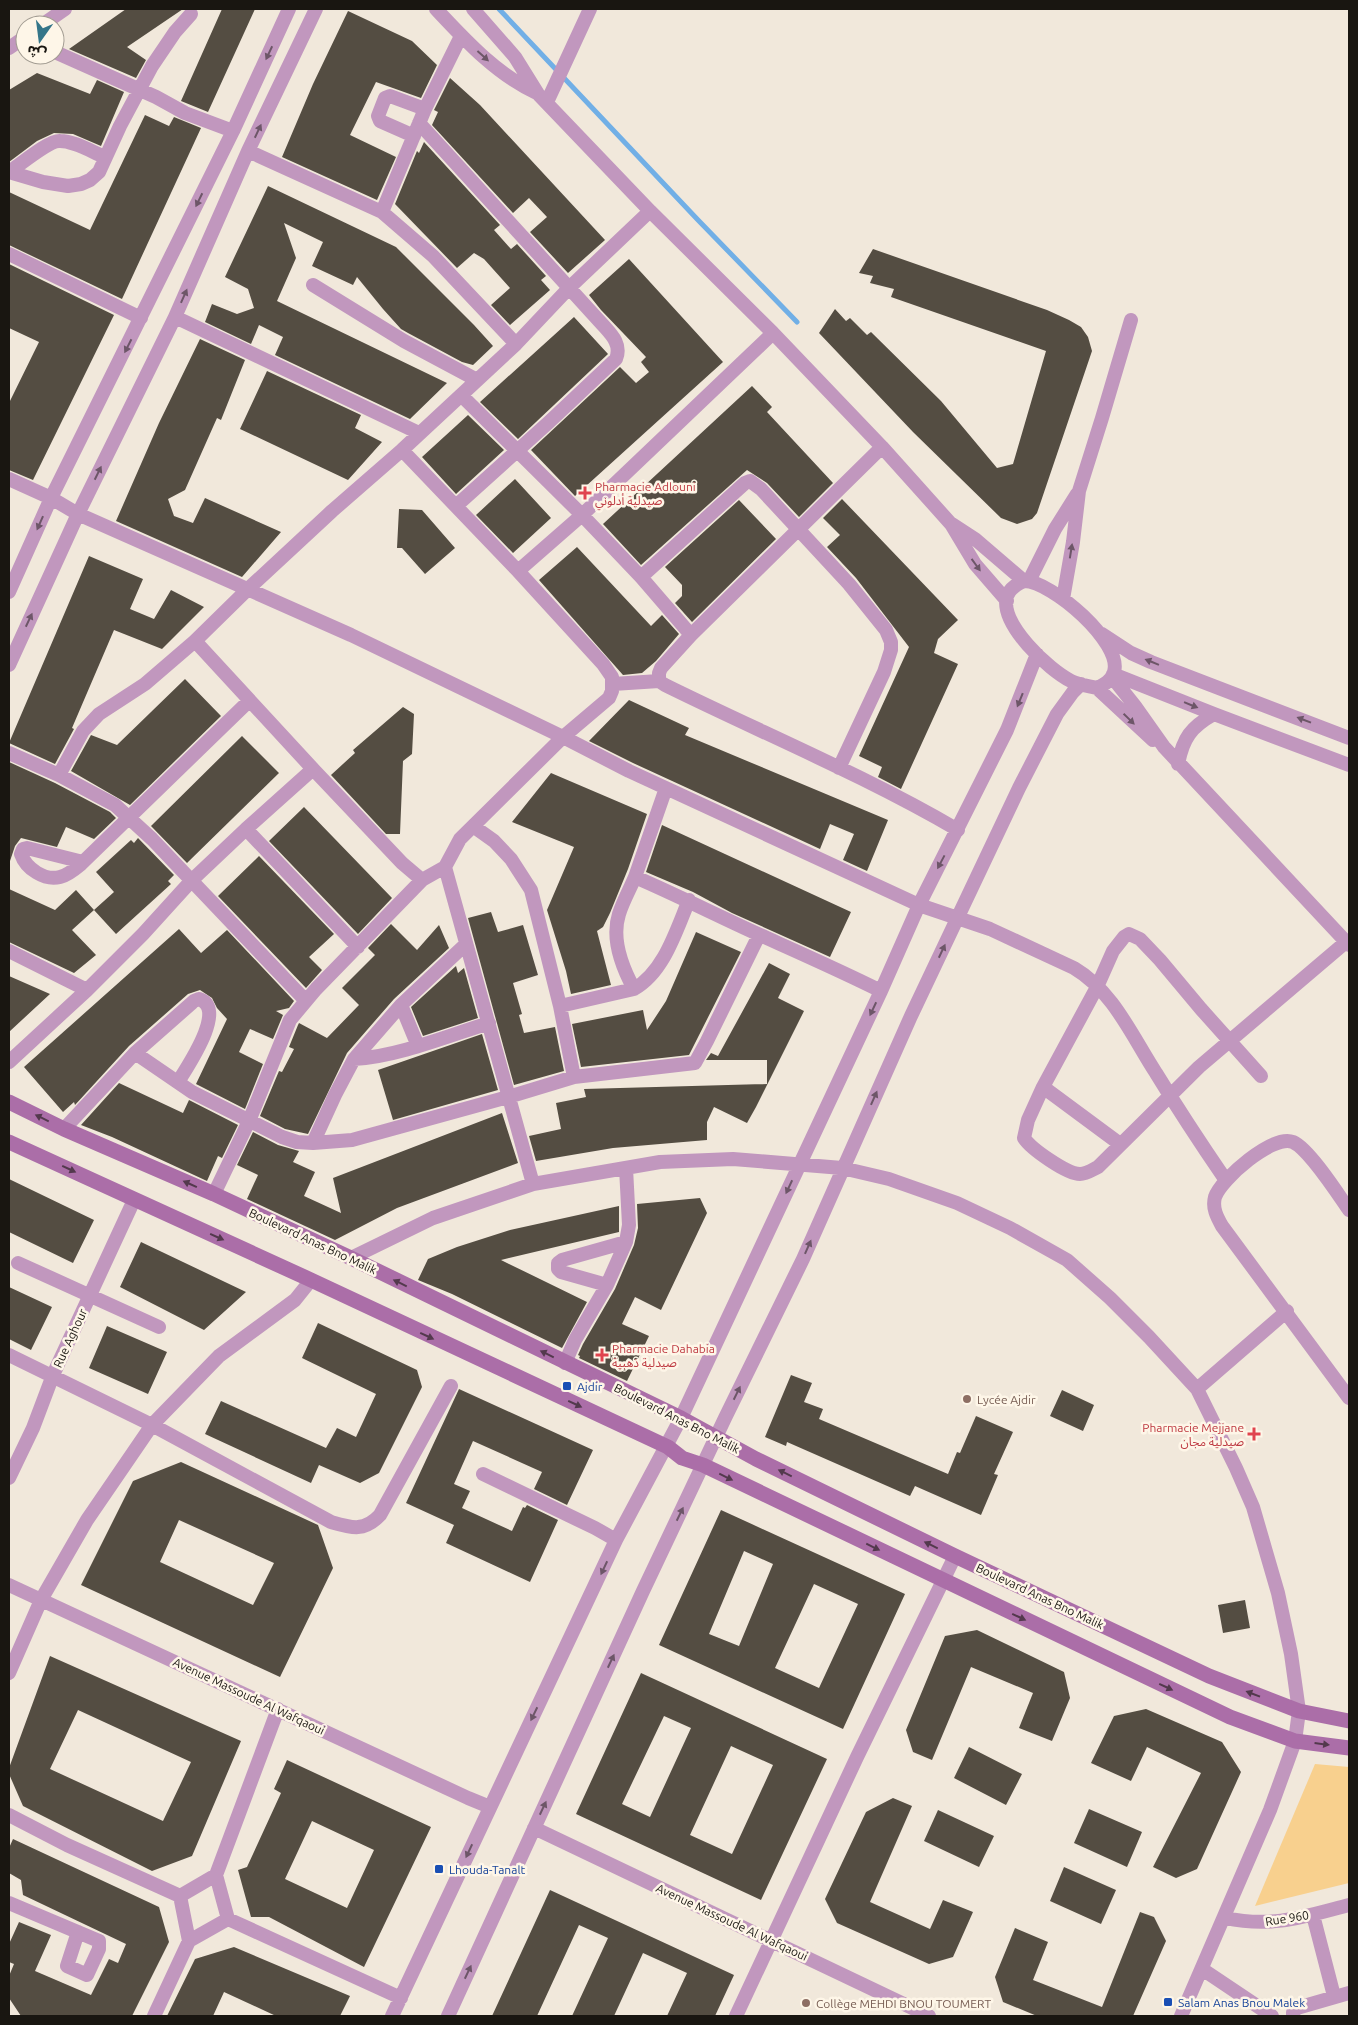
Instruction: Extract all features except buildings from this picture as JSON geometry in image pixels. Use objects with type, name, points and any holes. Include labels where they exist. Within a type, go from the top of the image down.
[{"type":"street","points":[[9,592],[51,498],[233,131],[290,9]]},
{"type":"street","points":[[9,665],[78,514],[175,317],[248,151],[316,9]]},
{"type":"street","points":[[436,9],[461,36],[510,78],[542,98]]},
{"type":"street","points":[[473,9],[515,57],[542,98],[650,211],[773,333],[882,447],[951,524],[975,564],[1006,602],[1013,624],[1025,642],[1070,680],[1097,688],[1138,727],[1164,747]]},
{"type":"street","points":[[542,98],[590,9]]},
{"type":"street","points":[[9,172],[54,184],[75,186],[90,180],[99,172],[139,90],[164,48],[191,14]]},
{"type":"street","points":[[382,212],[419,123],[461,36]]},
{"type":"street","points":[[65,57],[156,97],[185,113],[233,131]]},
{"type":"street","points":[[414,136],[380,121],[378,116],[383,102],[385,98],[390,96],[425,110]]},
{"type":"street","points":[[419,123],[615,338],[618,346],[616,359],[456,506]]},
{"type":"street","points":[[9,172],[42,148],[57,141],[68,142],[105,157]]},
{"type":"street","points":[[248,151],[382,212],[433,256],[516,344]]},
{"type":"street","points":[[59,775],[83,732],[99,714],[145,684],[195,641],[332,511],[402,450],[516,344],[569,288],[650,211]]},
{"type":"street","points":[[9,254],[141,318]]},
{"type":"street","points":[[313,285],[404,341],[477,380]]},
{"type":"street","points":[[175,317],[419,433]]},
{"type":"street","points":[[1063,598],[1073,542],[1079,491],[1131,320]]},
{"type":"street","points":[[518,571],[582,515],[773,333]]},
{"type":"street","points":[[461,395],[516,452],[582,515],[641,577],[691,635]]},
{"type":"street","points":[[659,681],[661,668],[691,635],[882,447]]},
{"type":"street","points":[[214,1194],[250,1121],[290,1020],[422,880],[445,867],[460,840],[473,826],[564,737],[609,698],[613,684],[612,677],[603,664],[518,571],[402,450]]},
{"type":"street","points":[[9,479],[51,498],[78,514],[351,635],[666,788],[919,905],[990,929],[1041,951],[1086,976],[1119,1012],[1225,1179]]},
{"type":"street","points":[[641,577],[745,483],[750,481],[761,489],[849,584],[886,630],[891,642],[891,650],[884,672],[839,768]]},
{"type":"street","points":[[1006,602],[1011,590],[1026,581],[1079,491]]},
{"type":"street","points":[[951,524],[976,540],[1026,581],[1052,590],[1094,628],[1118,645],[1151,662],[1349,738]]},
{"type":"street","points":[[1094,628],[1115,665],[1113,675],[1108,682],[1097,688]]},
{"type":"street","points":[[195,641],[313,770],[402,863],[422,880]]},
{"type":"street","points":[[392,2016],[616,1540],[668,1447],[673,1432],[881,991],[919,905],[1007,730],[1037,654]]},
{"type":"street","points":[[1113,675],[1349,765]]},
{"type":"street","points":[[1113,675],[1178,764],[1244,830],[1348,943],[1229,1040],[1098,1166],[1081,1174],[1072,1173],[1032,1148],[1024,1138],[1024,1133],[1043,1087],[1119,944],[1124,937],[1130,934],[1134,935],[1160,960],[1229,1040],[1262,1076]]},
{"type":"street","points":[[613,684],[659,681],[839,768],[958,830]]},
{"type":"street","points":[[448,2016],[643,1591],[803,1259],[842,1168],[957,918],[1040,746],[1057,714],[1081,684]]},
{"type":"street","points":[[83,862],[250,701]]},
{"type":"street","points":[[1178,764],[1181,748],[1189,734],[1200,722],[1214,714]]},
{"type":"street","points":[[9,753],[59,775],[115,805],[192,880],[306,1001]]},
{"type":"street","points":[[9,1062],[87,990],[143,934],[192,880],[246,828],[313,770]]},
{"type":"street","points":[[634,989],[619,953],[616,933],[620,912],[635,877],[666,788]]},
{"type":"street","points":[[473,826],[494,841],[511,859],[531,890],[560,1006],[574,1077]]},
{"type":"street","points":[[246,828],[358,947]]},
{"type":"street","points":[[445,867],[533,1184]]},
{"type":"street","points":[[635,877],[689,900],[759,935],[838,969],[881,991]]},
{"type":"street","points":[[560,1006],[634,989],[643,984],[653,974],[674,936],[689,900]]},
{"type":"street","points":[[135,1053],[192,1092],[282,1137],[297,1142],[313,1144],[352,1140],[574,1077],[695,1063],[759,935]]},
{"type":"street","points":[[313,1144],[354,1059],[401,1005],[466,944]]},
{"type":"street","points":[[9,951],[87,990]]},
{"type":"street","points":[[64,1129],[135,1053],[194,1001],[199,999],[204,1001],[210,1009],[209,1023],[178,1082]]},
{"type":"street","points":[[401,1005],[418,1046]]},
{"type":"street","points":[[354,1059],[418,1046],[488,1023]]},
{"type":"street","points":[[1043,1087],[1120,1144]]},
{"type":"street","name":"Boulevard Anas Bno Malik","points":[[9,1102],[64,1129],[214,1194],[351,1258],[681,1418],[756,1459],[955,1556],[1210,1676],[1299,1711],[1349,1721]]},
{"type":"street","points":[[1349,1210],[1301,1148],[1287,1141],[1279,1141],[1225,1179],[1215,1199],[1214,1207],[1222,1226],[1349,1398]]},
{"type":"street","points":[[9,1142],[311,1280],[668,1447],[682,1458],[703,1465],[1230,1717],[1296,1741],[1349,1748]]},
{"type":"street","points":[[351,1258],[433,1218],[533,1184],[660,1162],[733,1159],[842,1168],[889,1179],[957,1203],[1010,1228],[1067,1260],[1143,1331],[1197,1389],[1253,1507],[1278,1593],[1291,1654],[1299,1711],[1296,1741],[1262,1830],[1181,2016]]},
{"type":"street","points":[[565,1363],[575,1340],[607,1285],[626,1242],[629,1225],[626,1168]]},
{"type":"street","name":"Rue Aghour","points":[[9,1478],[33,1428],[53,1375],[134,1200]]},
{"type":"street","points":[[607,1285],[561,1272],[558,1269],[558,1264],[567,1258],[626,1242]]},
{"type":"street","points":[[18,1263],[158,1327]]},
{"type":"street","points":[[9,1673],[41,1600],[87,1520],[152,1425],[219,1356],[295,1300],[311,1280]]},
{"type":"street","points":[[1197,1389],[1286,1311]]},
{"type":"street","points":[[9,1355],[152,1425],[331,1522],[344,1526],[365,1527],[380,1515],[451,1386]]},
{"type":"street","points":[[483,1474],[616,1540]]},
{"type":"street","points":[[736,2016],[770,1941],[955,1556]]},
{"type":"street","name":"Avenue Massoude Al Wafqaoui","points":[[9,1585],[468,1798],[490,1806]]},
{"type":"street","points":[[228,1919],[216,1874],[278,1709]]},
{"type":"street","points":[[9,1815],[67,1845],[180,1896]]},
{"type":"street","name":"Avenue Massoude Al Wafqaoui","points":[[534,1828],[929,2016]]},
{"type":"street","points":[[180,1896],[216,1874]]},
{"type":"street","points":[[180,1896],[190,1941]]},
{"type":"street","points":[[9,1903],[78,1932]]},
{"type":"street","name":"Rue 960","points":[[1224,1918],[1269,1923],[1299,1919],[1349,1904]]},
{"type":"street","points":[[1313,1914],[1334,1996]]},
{"type":"street","points":[[228,1919],[401,1998]]},
{"type":"street","points":[[154,2016],[190,1941],[228,1919]]},
{"type":"street","points":[[1202,1969],[1272,2016]]},
{"type":"street","points":[[1293,2016],[1293,2012],[1297,2008],[1349,1993]]},
{"type":"shaded area","points":[[1315,1764],[1349,1767],[1349,1883],[1255,1906]]},
{"type":"waterway","points":[[499,9],[797,322]]},
{"type":"place","name":"Pharmacie Adlouni صيدلية أدلوني","points":[[585,493]]},
{"type":"place","name":"Pharmacie Dahabia صيدلية ذهبية","points":[[602,1355]]},
{"type":"place","name":"Ajdir","points":[[567,1386]]},
{"type":"place","name":"Lycée Ajdir","points":[[967,1399]]},
{"type":"place","name":"Pharmacie Mejjane صيدلية مجان","points":[[1254,1434]]},
{"type":"place","name":"Lhouda-Tanalt","points":[[439,1869]]},
{"type":"place","name":"Salam Anas Bnou Malek","points":[[1168,2002]]},
{"type":"place","name":"Collège MEHDI BNOU TOUMERT","points":[[806,2003]]}]
